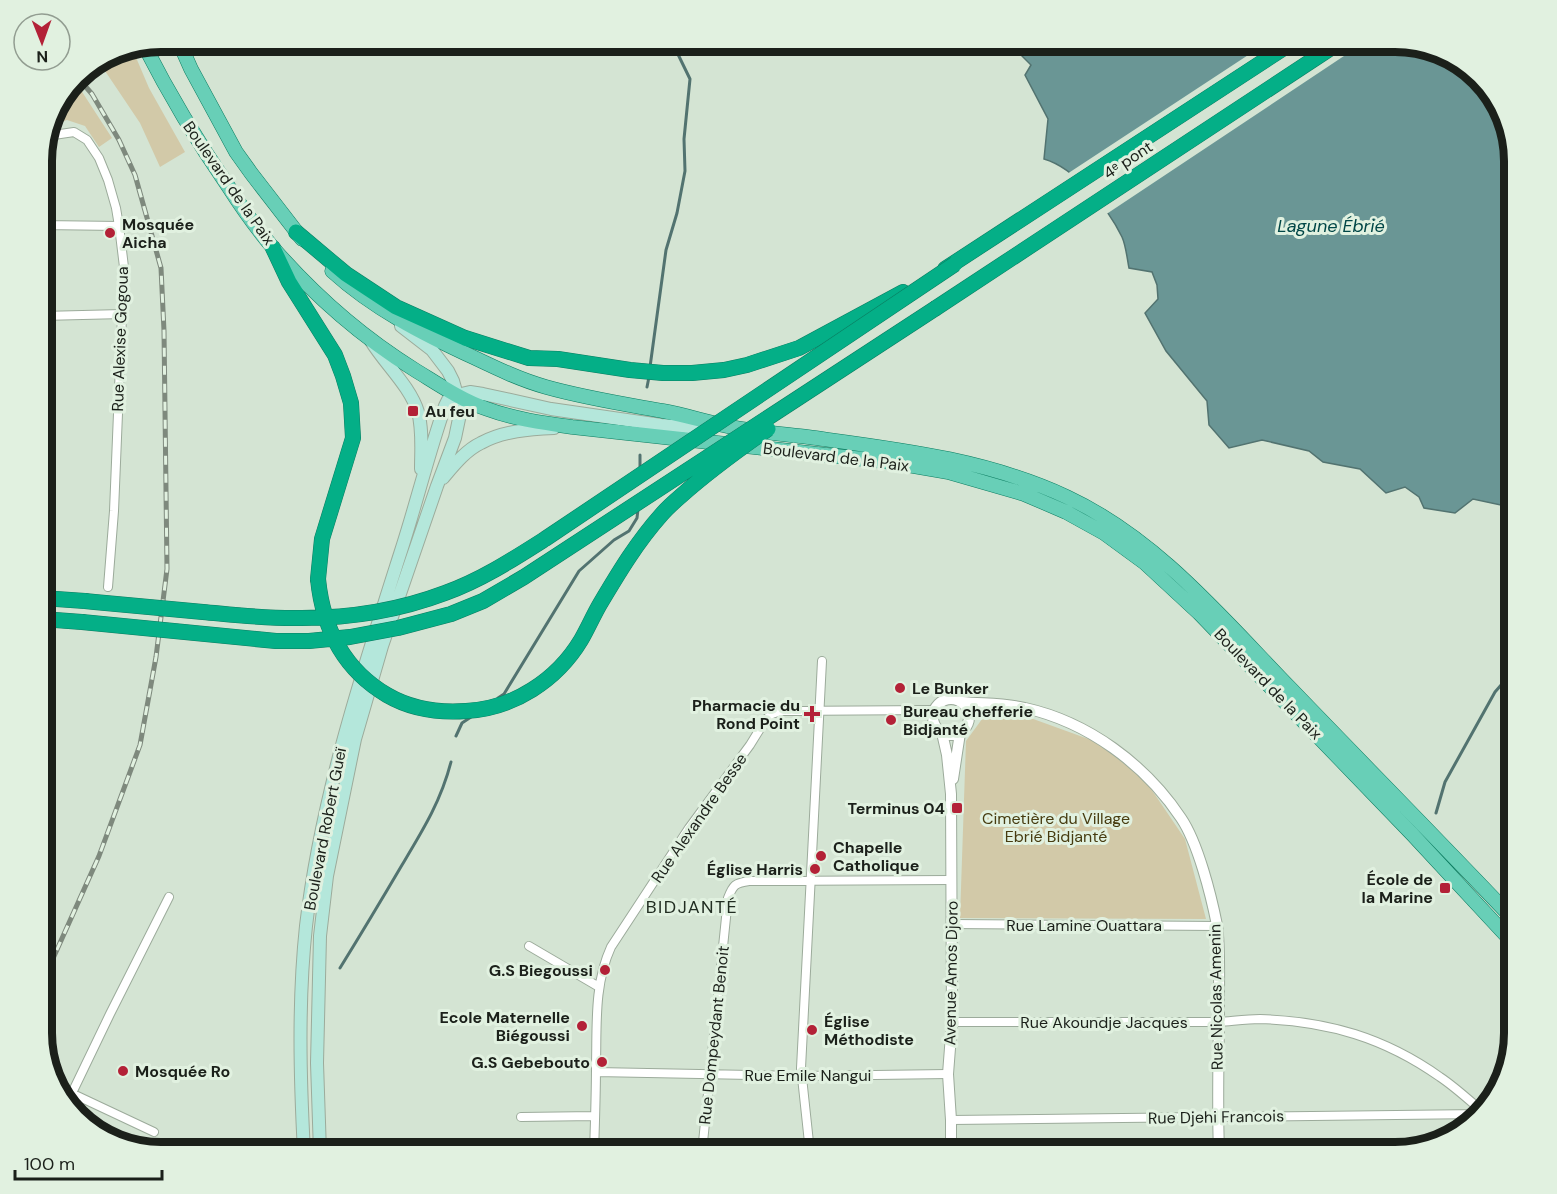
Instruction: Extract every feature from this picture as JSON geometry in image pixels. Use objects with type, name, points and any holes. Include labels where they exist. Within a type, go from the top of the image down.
[{"type":"highway","name":"4ᵉ pont","points":[[956,264],[1278,52]]},
{"type":"highway","name":"4ᵉ pont","points":[[936,308],[1325,52]]},
{"type":"highway","points":[[296,232],[346,274],[396,307],[465,338],[529,358],[558,359],[663,373],[724,370],[799,348],[956,264]]},
{"type":"highway","points":[[273,248],[289,282],[335,356],[351,403],[353,438],[322,539],[318,579],[321,603],[329,628],[343,656],[364,679],[390,697],[404,704],[426,710],[477,711],[503,703],[538,687],[580,642],[633,550],[663,513],[703,476],[936,308]]},
{"type":"highway","points":[[53,599],[251,616],[303,618],[356,615],[405,605],[445,593],[505,565],[956,264]]},
{"type":"highway","points":[[53,620],[276,641],[309,641],[350,637],[398,628],[450,614],[483,601],[533,572],[936,308]]},
{"type":"main road","name":"Boulevard de la Paix","points":[[183,52],[236,152],[296,232],[320,260],[346,284],[432,350],[448,371],[457,395]]},
{"type":"main road","name":"Boulevard de la Paix","points":[[148,53],[166,89],[251,221],[273,248],[330,306],[371,341],[457,395],[498,413],[572,427],[890,462],[948,472],[1024,494],[1066,513],[1104,533],[1145,563],[1199,613],[1504,933]]},
{"type":"main road","name":"Boulevard de la Paix","points":[[376,306],[447,346],[505,373],[543,387],[731,427],[958,460],[1028,482],[1068,498],[1112,522],[1133,537],[1203,598],[1504,910]]},
{"type":"main road","name":"Boulevard Robert Gueï","points":[[371,341],[412,398],[418,412],[421,432],[422,482]]},
{"type":"main road","name":"Boulevard de la Paix","points":[[457,395],[470,392],[551,409],[661,425],[731,427]]},
{"type":"main road","name":"Boulevard Robert Gueï","points":[[304,1142],[300,1054],[303,963],[306,924],[321,830],[332,779],[356,693],[445,406],[448,400],[457,395],[459,424],[382,646],[355,739],[327,876],[319,959],[317,1063],[320,1142]]},
{"type":"main road","name":"Boulevard Robert Gueï","points":[[437,486],[452,468],[479,443],[518,432],[572,427]]},
{"type":"street","name":"Rue Alexise Gogoua","points":[[56,135],[74,132],[87,140],[99,158],[116,208],[124,267],[114,511],[108,587]]},
{"type":"street","points":[[53,225],[118,226]]},
{"type":"street","points":[[53,316],[123,314]]},
{"type":"street","points":[[809,1142],[802,1076],[822,661]]},
{"type":"street","points":[[950,699],[962,702],[970,716],[966,728],[954,735],[942,733],[937,729],[933,716],[938,705],[950,699]]},
{"type":"street","name":"Rue Nicolas Amenin","points":[[962,702],[1023,707],[1050,715],[1080,728],[1113,747],[1143,774],[1182,819],[1195,847],[1217,926],[1219,1142]]},
{"type":"street","name":"Rue Alexandre Besse","points":[[594,1142],[597,1009],[602,969],[611,947],[689,828],[766,720],[772,714],[782,711],[935,710]]},
{"type":"street","name":"Avenue Amos Djoro","points":[[942,733],[951,794],[952,1022],[948,1074],[951,1142]]},
{"type":"street","name":"Avenue Amos Djoro","points":[[951,794],[960,733]]},
{"type":"street","name":"Rue Dompeydant Benoit","points":[[703,1142],[728,898],[733,887],[740,882],[749,881],[952,880]]},
{"type":"street","points":[[154,1132],[72,1093],[169,897]]},
{"type":"street","name":"Rue Lamine Ouattara","points":[[952,924],[1217,926]]},
{"type":"street","points":[[529,946],[599,987]]},
{"type":"street","name":"Rue Akoundje Jacques","points":[[952,1022],[1219,1022],[1260,1019],[1314,1024],[1360,1035],[1392,1047],[1441,1077],[1475,1108]]},
{"type":"street","name":"Rue Emile Nangui","points":[[596,1072],[802,1076],[948,1074]]},
{"type":"street","name":"Rue Djehi Francois","points":[[951,1120],[1469,1113]]},
{"type":"street","points":[[521,1117],[595,1116]]},
{"type":"green space","points":[[135,56],[149,88],[185,152],[160,167],[140,123],[104,69]]},
{"type":"green space","points":[[81,89],[112,138],[99,147],[85,126],[67,120],[59,123],[71,101]]},
{"type":"green space","name":"Cimetière du Village Ebrié Bidjanté","points":[[1014,712],[1094,741],[1143,777],[1185,839],[1206,919],[960,918],[966,741],[985,715]]},
{"type":"water","name":"Lagune Ébrié","points":[[1018,52],[1396,52],[1431,58],[1450,67],[1473,84],[1493,113],[1504,147],[1504,506],[1473,499],[1455,513],[1424,508],[1419,497],[1405,487],[1386,493],[1360,469],[1323,462],[1309,451],[1262,440],[1229,448],[1209,425],[1207,401],[1166,351],[1145,313],[1158,299],[1157,285],[1152,272],[1129,268],[1122,237],[1099,202],[1079,180],[1056,164],[1044,159],[1048,119],[1025,75],[1031,65]]},
{"type":"pier","points":[[1253,52],[1350,52],[1105,215],[1094,202],[1080,194],[1073,178],[1067,174]]},
{"type":"waterway","points":[[650,367],[666,250],[677,213],[685,171],[684,139],[690,79],[677,52]]},
{"type":"waterway","points":[[647,387],[649,377]]},
{"type":"waterway","points":[[640,455],[640,470]]},
{"type":"waterway","points":[[498,698],[504,694],[579,571],[614,540],[629,531],[637,518],[638,509]]},
{"type":"waterway","points":[[1436,813],[1445,782],[1495,692],[1504,682]]},
{"type":"waterway","points":[[456,736],[462,723],[471,717]]},
{"type":"waterway","points":[[340,968],[424,827],[442,790],[451,762]]},
{"type":"railway","points":[[53,958],[99,856],[140,745],[156,657],[167,569],[161,268],[135,175],[119,140],[85,85]]},
{"type":"place","name":"Mosquée Aicha","points":[[110,233]]},
{"type":"place","name":"Au feu","points":[[413,411]]},
{"type":"place","name":"Le Bunker","points":[[900,688]]},
{"type":"place","name":"Pharmacie du Rond Point","points":[[812,714]]},
{"type":"place","name":"Bureau chefferie Bidjanté","points":[[891,720]]},
{"type":"place","name":"Terminus 04","points":[[957,808]]},
{"type":"place","name":"Chapelle Catholique","points":[[821,856]]},
{"type":"place","name":"Église Harris","points":[[815,869]]},
{"type":"place","name":"École de la Marine","points":[[1445,888]]},
{"type":"place","name":"G.S Biegoussi","points":[[605,970]]},
{"type":"place","name":"Ecole Maternelle Biégoussi","points":[[582,1026]]},
{"type":"place","name":"Église Méthodiste","points":[[812,1030]]},
{"type":"place","name":"G.S Gebebouto","points":[[602,1062]]},
{"type":"place","name":"Mosquée Ro","points":[[123,1071]]},
{"type":"district","name":"BIDJANTÉ","points":[[692,907]]}]
